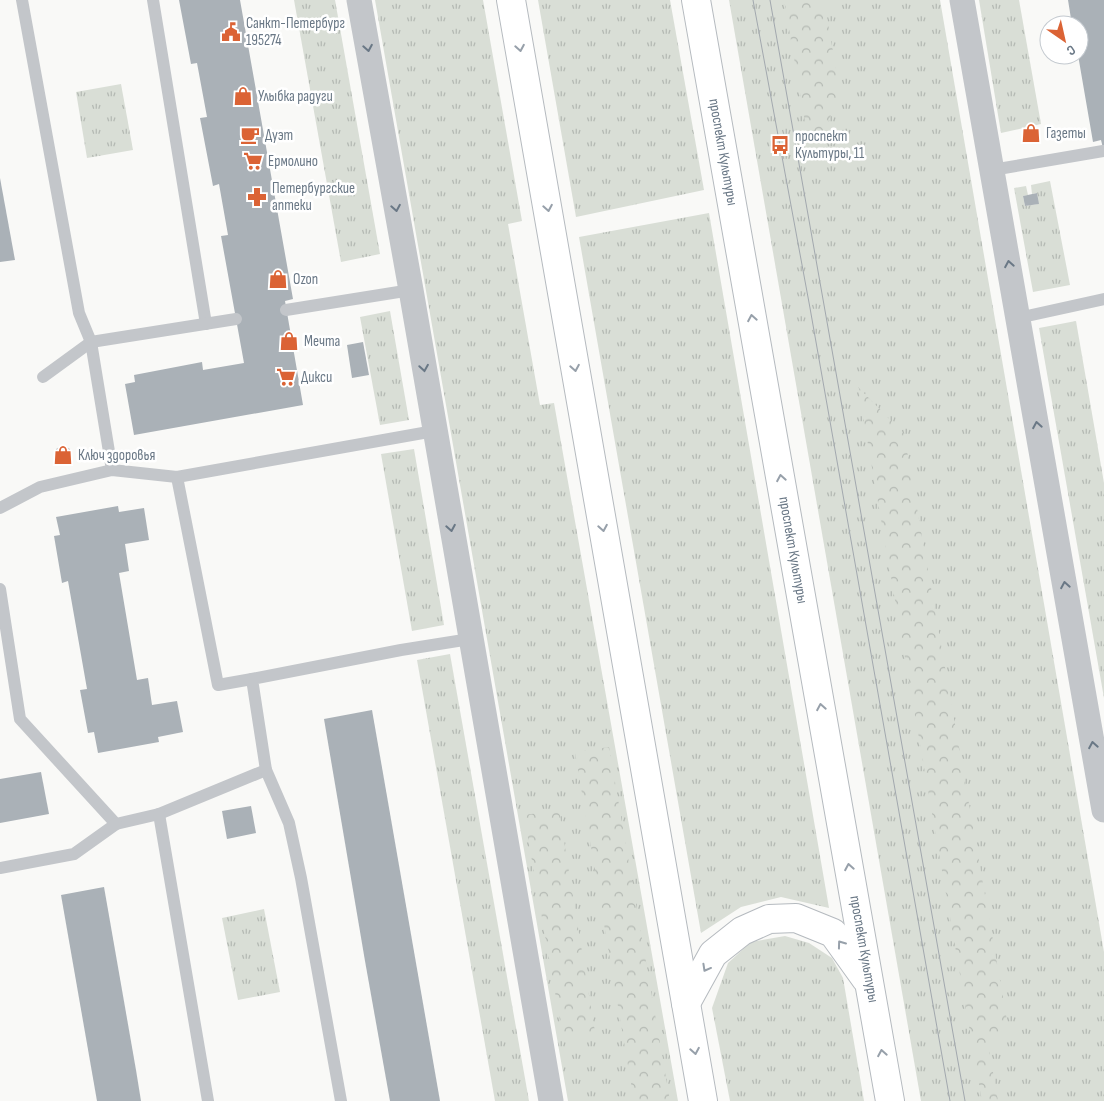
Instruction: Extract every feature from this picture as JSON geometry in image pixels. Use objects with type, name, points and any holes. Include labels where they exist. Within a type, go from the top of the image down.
[{"type":"main road","points":[[511,0],[703,1101]]},
{"type":"main road","name":"проспект Культуры","points":[[696,0],[890,1101]]},
{"type":"main road","points":[[686,1003],[713,954],[742,931],[769,919],[796,918],[833,933],[870,984]]},
{"type":"street","points":[[359,0],[551,1101]]},
{"type":"street","points":[[962,0],[1104,810]]},
{"type":"lane","points":[[22,0],[79,313],[91,342],[112,470]]},
{"type":"lane","points":[[152,0],[206,324]]},
{"type":"lane","points":[[992,170],[1103,151]]},
{"type":"lane","points":[[286,310],[411,290]]},
{"type":"lane","points":[[1018,318],[1104,299]]},
{"type":"lane","points":[[43,377],[91,342],[236,319]]},
{"type":"lane","points":[[0,508],[40,487],[112,470],[177,477],[434,431]]},
{"type":"lane","points":[[177,477],[218,685],[470,639]]},
{"type":"lane","points":[[0,588],[20,719],[116,824]]},
{"type":"lane","points":[[252,679],[266,770],[289,823],[341,1101]]},
{"type":"lane","points":[[0,868],[74,854],[116,824],[159,814],[266,770]]},
{"type":"lane","points":[[159,814],[208,1101]]},
{"type":"green space","points":[[294,0],[335,0],[380,254],[341,262]]},
{"type":"green space","points":[[375,0],[483,0],[522,221],[508,224],[540,405],[554,403],[678,1101],[568,1101]]},
{"type":"green space","points":[[538,0],[670,0],[704,190],[576,217]]},
{"type":"green space","points":[[729,0],[940,0],[1104,952],[1104,1101],[921,1101]]},
{"type":"green space","points":[[784,0],[824,0],[840,92],[820,143],[809,145]]},
{"type":"green space","points":[[979,0],[1019,0],[1041,124],[1001,133]]},
{"type":"green space","points":[[121,84],[133,150],[87,158],[76,92]]},
{"type":"green space","points":[[1050,181],[1070,285],[1033,292],[1014,188],[1026,186],[1028,195],[1023,196],[1025,206],[1038,204],[1037,193],[1032,194],[1031,185]]},
{"type":"green space","points":[[709,213],[829,908],[781,897],[741,907],[701,933],[579,237]]},
{"type":"green space","points":[[390,311],[409,420],[380,425],[360,317]]},
{"type":"green space","points":[[1076,321],[1104,483],[1104,698],[1039,328]]},
{"type":"green space","points":[[858,387],[904,434],[1008,1026],[989,1049],[998,1101],[982,1101]]},
{"type":"green space","points":[[414,449],[444,625],[412,631],[381,454]]},
{"type":"green space","points":[[450,654],[529,1101],[495,1101],[417,660]]},
{"type":"green space","points":[[609,747],[670,1101],[634,1101],[575,752]]},
{"type":"green space","points":[[559,810],[595,1032],[563,1038],[524,815]]},
{"type":"green space","points":[[264,909],[280,992],[238,1000],[222,918]]},
{"type":"green space","points":[[785,936],[809,943],[832,958],[843,978],[864,1101],[730,1101],[712,1008],[728,963],[751,942]]},
{"type":"building","points":[[179,0],[240,0],[293,299],[285,301],[303,405],[134,435],[125,384],[135,382],[134,375],[202,362],[203,370],[244,363],[221,236],[228,235],[219,184],[213,186],[200,118],[207,117],[197,63],[191,64]]},
{"type":"building","points":[[1068,0],[1104,0],[1104,152],[1101,140],[1093,142],[1080,65],[1089,65],[1089,15],[1070,15]]},
{"type":"building","name":"Газеты","points":[[1036,128],[1038,136],[1026,139],[1024,131]]},
{"type":"building","points":[[0,178],[15,260],[0,262]]},
{"type":"building","points":[[1037,193],[1039,204],[1025,206],[1023,196]]},
{"type":"building","points":[[363,342],[369,375],[352,378],[347,345]]},
{"type":"building","name":"Ключ здоровья","points":[[63,446],[69,449],[72,455],[69,461],[63,464],[57,461],[54,455],[57,449]]},
{"type":"building","points":[[118,506],[119,512],[144,508],[149,540],[125,544],[129,571],[119,573],[137,680],[148,678],[152,705],[177,701],[183,732],[158,737],[159,742],[98,753],[94,732],[88,733],[80,690],[87,689],[68,581],[62,583],[54,536],[60,535],[56,517]]},
{"type":"building","points":[[372,710],[440,1101],[390,1101],[365,961],[324,719]]},
{"type":"building","points":[[41,772],[49,814],[0,823],[0,779]]},
{"type":"building","points":[[251,806],[256,833],[227,839],[222,811]]},
{"type":"building","points":[[104,887],[141,1101],[97,1101],[61,895]]},
{"type":"tram line","points":[[753,0],[810,308],[950,1101]]},
{"type":"tram line","points":[[770,0],[965,1101]]},
{"type":"place","name":"Санкт-Петербург 195274","points":[[231,32]]},
{"type":"place","name":"Улыбка радуги","points":[[243,96]]},
{"type":"place","name":"Газеты","points":[[1031,133]]},
{"type":"place","name":"Дуэт","points":[[250,135]]},
{"type":"place","name":"проспект Культуры, 11","points":[[780,145]]},
{"type":"place","name":"Ермолино","points":[[253,161]]},
{"type":"place","name":"Петербургские аптеки","points":[[257,197]]},
{"type":"place","name":"Ozon","points":[[278,279]]},
{"type":"place","name":"Мечта","points":[[289,341]]},
{"type":"place","name":"Дикси","points":[[286,377]]},
{"type":"place","name":"Ключ здоровья","points":[[63,455]]}]
